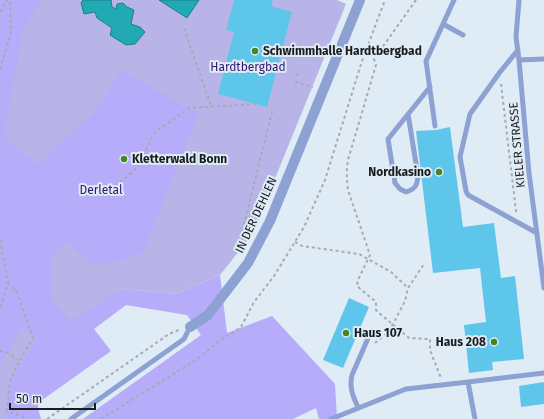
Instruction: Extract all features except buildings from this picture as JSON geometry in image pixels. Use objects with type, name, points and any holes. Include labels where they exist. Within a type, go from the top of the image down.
[{"type":"street","name":"IN DER DEHLEN","points":[[190,327],[208,315],[248,263],[270,221],[360,0]]},
{"type":"lane","points":[[435,126],[426,61],[454,0]]},
{"type":"lane","name":"KIELER STRASSE","points":[[518,0],[516,37],[529,173],[544,288]]},
{"type":"lane","points":[[443,24],[463,35]]},
{"type":"lane","points":[[518,50],[470,114],[460,157],[468,195],[537,233]]},
{"type":"lane","points":[[519,60],[544,59]]},
{"type":"lane","points":[[408,114],[418,176],[417,185],[412,190],[406,192],[400,189],[395,183],[388,139],[408,114],[430,87]]},
{"type":"lane","name":"IN DER DEHLEN","points":[[71,419],[184,339],[190,327]]},
{"type":"lane","points":[[358,407],[353,397],[350,381],[369,336]]},
{"type":"lane","points":[[331,419],[406,389],[544,373]]},
{"type":"lane","points":[[468,382],[475,419]]},
{"type":"path","points":[[0,12],[7,0]]},
{"type":"path","points":[[0,69],[11,34],[10,0]]},
{"type":"path","points":[[416,0],[374,59],[376,66],[346,168],[348,190],[370,252],[358,280],[357,286],[376,302],[376,310],[409,338],[430,339],[430,350],[443,385]]},
{"type":"path","points":[[184,28],[211,106]]},
{"type":"path","points":[[297,76],[298,70]]},
{"type":"path","points":[[500,72],[516,211],[521,215]]},
{"type":"path","points":[[295,82],[323,90]]},
{"type":"path","points":[[111,190],[138,167],[154,133],[189,108],[257,104]]},
{"type":"path","points":[[248,263],[241,236],[273,108]]},
{"type":"path","points":[[0,240],[8,283],[0,310]]},
{"type":"path","points":[[295,242],[302,246],[359,254],[391,272],[408,288]]},
{"type":"path","points":[[363,348],[372,345],[379,340],[393,324],[405,300],[408,288],[424,264]]},
{"type":"path","points":[[8,283],[16,290],[33,338],[10,381],[7,411],[28,419]]},
{"type":"path","points":[[47,419],[169,334],[190,327]]},
{"type":"path","points":[[0,351],[8,352],[19,362]]},
{"type":"green space","name":"Hardtbergbad","points":[[0,0],[337,0],[346,4],[252,235],[220,275],[176,294],[121,289],[44,355],[32,419],[0,419]]},
{"type":"green space","name":"Derletal","points":[[0,0],[41,0],[24,28],[5,126],[8,142],[39,164],[100,105],[121,71],[199,113],[143,253],[119,262],[91,264],[67,242],[51,257],[52,299],[72,321],[121,289],[176,294],[220,275],[227,333],[272,316],[335,384],[337,419],[319,419],[316,408],[293,419],[83,419],[201,335],[187,315],[126,305],[94,329],[111,351],[38,403],[41,419],[6,419],[10,381],[37,336],[22,328],[0,365]]},
{"type":"water","points":[[83,0],[111,0],[112,7],[116,9],[117,4],[123,3],[127,7],[134,10],[131,24],[140,27],[145,32],[135,44],[126,45],[110,35],[112,28],[97,18],[95,12],[84,14],[81,3]]},
{"type":"water","points":[[159,0],[199,0],[187,18]]},
{"type":"place","name":"Schwimmhalle Hardtbergbad","points":[[255,51]]},
{"type":"place","name":"Kletterwald Bonn","points":[[124,159]]},
{"type":"place","name":"Nordkasino","points":[[439,172]]},
{"type":"place","name":"Haus 107","points":[[346,333]]},
{"type":"place","name":"Haus 208","points":[[494,342]]}]
